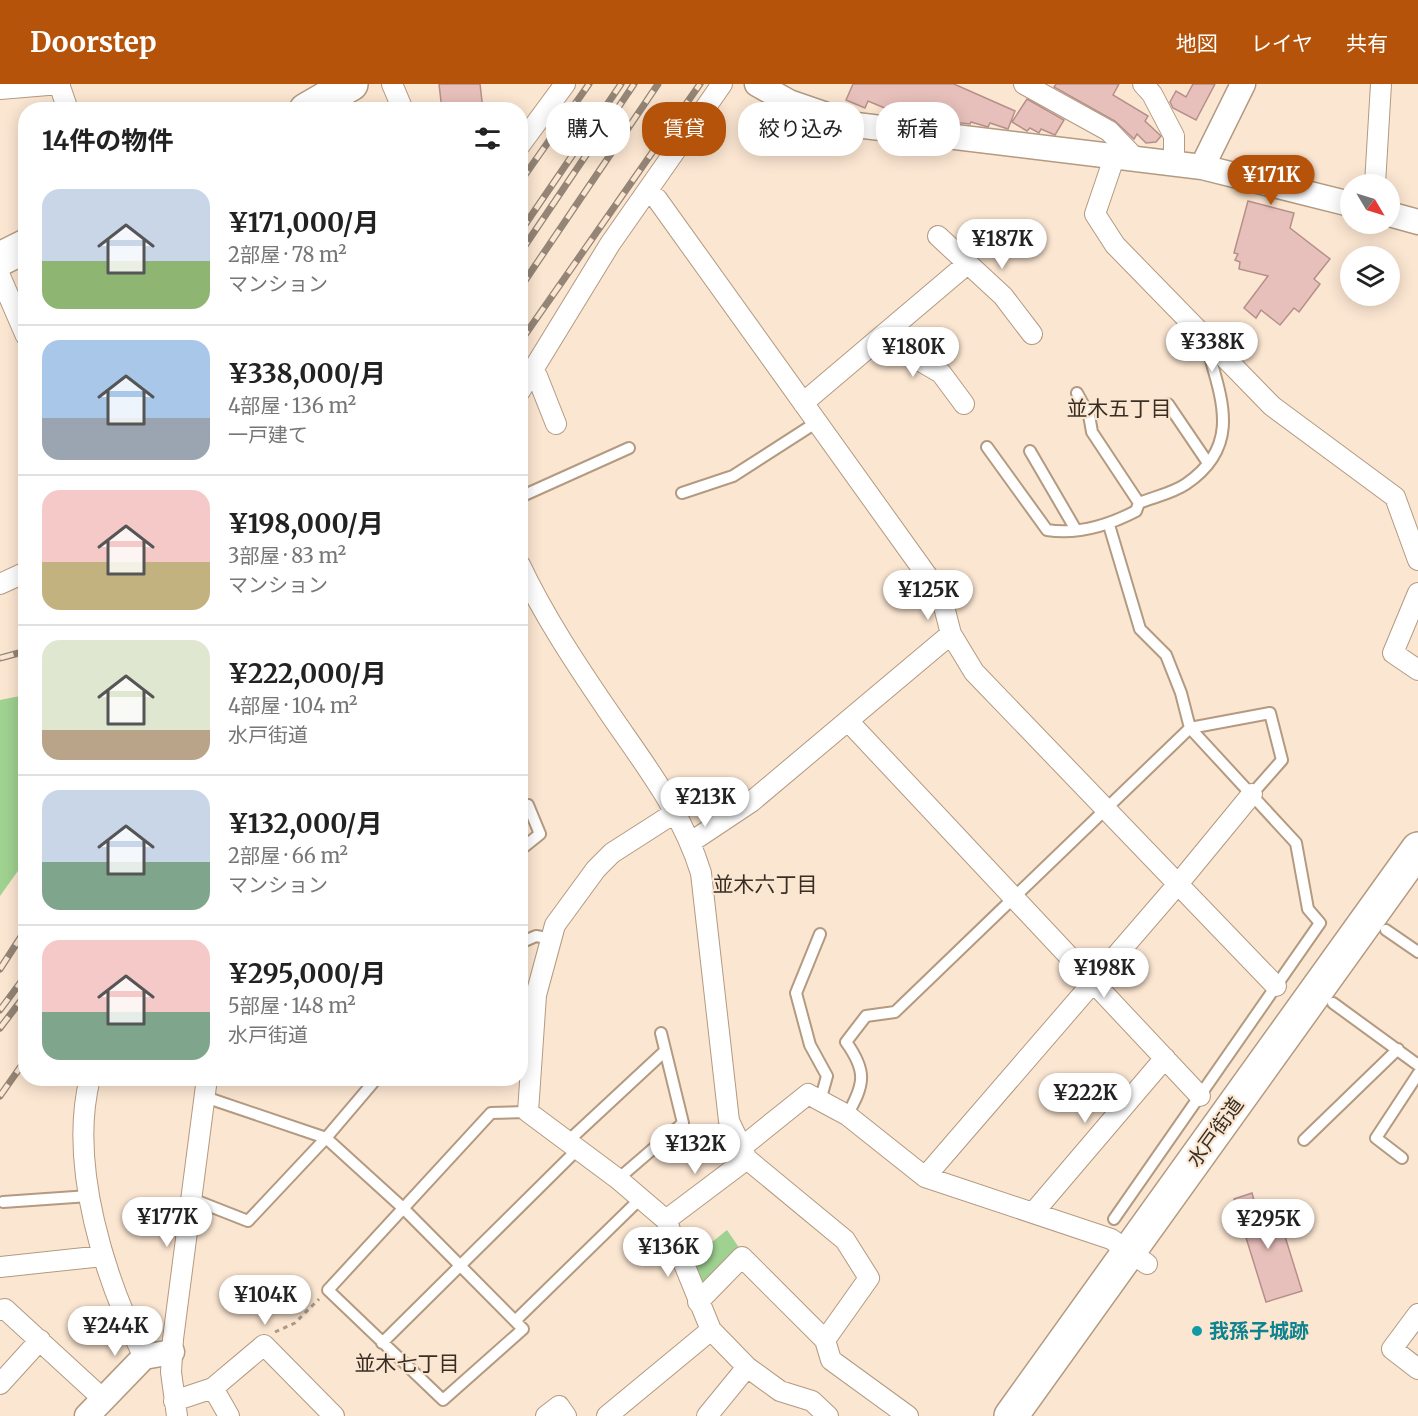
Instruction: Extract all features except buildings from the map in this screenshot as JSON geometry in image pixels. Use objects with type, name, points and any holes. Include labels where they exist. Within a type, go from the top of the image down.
[{"type":"highway","points":[[320,102],[351,84]]},
{"type":"highway","points":[[0,259],[18,250]]},
{"type":"highway","name":"水戸街道","points":[[1038,1416],[1138,1257],[1418,849]]},
{"type":"highway","name":"水戸街道","points":[[1011,1416],[1138,1257],[1333,1003],[1418,885]]},
{"type":"street","points":[[0,89],[60,84],[66,102]]},
{"type":"street","points":[[392,84],[400,102]]},
{"type":"street","points":[[528,134],[565,84]]},
{"type":"street","points":[[757,84],[789,102],[856,125],[1202,167],[1340,202]]},
{"type":"street","points":[[1024,84],[1109,131],[1125,159]]},
{"type":"street","points":[[1143,84],[1152,94],[1174,136],[1173,163]]},
{"type":"street","points":[[1202,167],[1243,84]]},
{"type":"street","points":[[1375,174],[1381,84]]},
{"type":"street","points":[[528,380],[609,244],[722,85]]},
{"type":"street","points":[[1125,159],[1095,214],[1115,245],[1272,406],[1395,497],[1418,560]]},
{"type":"street","points":[[647,192],[657,199],[941,595],[951,634],[974,672],[1276,986]]},
{"type":"street","points":[[1400,217],[1418,222]]},
{"type":"street","points":[[938,236],[1003,296],[1032,334]]},
{"type":"street","points":[[803,403],[966,264]]},
{"type":"street","points":[[0,276],[18,318]]},
{"type":"street","points":[[892,329],[915,358],[941,373],[964,404]]},
{"type":"street","points":[[533,373],[537,376],[556,424]]},
{"type":"street","points":[[0,584],[18,576]]},
{"type":"street","points":[[528,582],[537,601],[676,812],[691,842],[701,873],[729,1121],[745,1153],[845,1240],[869,1278],[825,1340]]},
{"type":"street","points":[[1418,593],[1393,653],[1418,670]]},
{"type":"street","points":[[691,842],[751,802],[951,634]]},
{"type":"street","points":[[849,722],[1200,1096]]},
{"type":"street","points":[[925,1177],[1178,884],[1252,794]]},
{"type":"street","points":[[528,1045],[536,995],[555,925],[596,869],[612,853],[676,812]]},
{"type":"street","points":[[1033,1213],[1165,1058]]},
{"type":"street","points":[[89,1086],[85,1137],[90,1210],[103,1256],[144,1357]]},
{"type":"street","points":[[526,1086],[528,1112],[618,1179],[666,1220],[711,1330],[747,1367],[780,1391],[812,1401],[828,1416]]},
{"type":"street","points":[[206,1088],[177,1294],[172,1352],[176,1408],[213,1388],[264,1345],[334,1416]]},
{"type":"street","points":[[666,1220],[745,1153],[808,1094],[847,1115],[925,1177],[1111,1239],[1138,1257]]},
{"type":"street","points":[[0,1267],[103,1256]]},
{"type":"street","points":[[698,1302],[742,1257],[825,1340],[831,1360],[908,1416]]},
{"type":"street","points":[[0,1310],[4,1309],[40,1340],[95,1408],[144,1357],[172,1352]]},
{"type":"street","points":[[1418,1314],[1392,1349],[1418,1369]]},
{"type":"street","points":[[607,1416],[711,1330]]},
{"type":"street","points":[[0,1384],[40,1340]]},
{"type":"street","points":[[707,1416],[747,1367]]},
{"type":"street","points":[[213,1388],[229,1416]]},
{"type":"street","points":[[546,1416],[559,1406],[567,1416]]},
{"type":"lane","points":[[987,447],[1047,530],[1061,532],[1109,525],[1136,510],[1139,503],[1185,485],[1215,457],[1223,434],[1220,396],[1205,339]]},
{"type":"lane","points":[[1077,393],[1089,415],[1092,432],[1139,503]]},
{"type":"lane","points":[[1168,404],[1208,463]]},
{"type":"lane","points":[[682,493],[733,476],[817,422]]},
{"type":"lane","points":[[528,493],[628,448]]},
{"type":"lane","points":[[1030,452],[1076,530]]},
{"type":"lane","points":[[1109,525],[1140,629],[1166,655],[1181,693],[1190,728],[1296,843],[1308,909],[1320,923],[1114,1220]]},
{"type":"lane","points":[[847,1115],[862,1086],[861,1069],[846,1042],[866,1016],[895,1012],[1190,728],[1270,713],[1282,760],[1252,794]]},
{"type":"lane","points":[[528,805],[540,834],[528,844]]},
{"type":"lane","points":[[1386,930],[1418,952]]},
{"type":"lane","points":[[820,934],[796,993],[810,1045],[827,1076],[820,1101]]},
{"type":"lane","points":[[528,940],[536,936],[552,939]]},
{"type":"lane","points":[[1333,1003],[1418,1065]]},
{"type":"lane","points":[[618,1179],[683,1123],[661,1033]]},
{"type":"lane","points":[[1304,1140],[1398,1049]]},
{"type":"lane","points":[[382,1343],[665,1051]]},
{"type":"lane","points":[[1402,1158],[1376,1138],[1418,1074]]},
{"type":"lane","points":[[192,1199],[248,1221],[326,1138],[370,1086]]},
{"type":"lane","points":[[206,1088],[326,1138],[403,1208],[523,1329],[443,1400],[328,1290],[403,1208],[491,1113],[528,1112]]},
{"type":"lane","points":[[3,1202],[89,1196]]},
{"type":"lane","points":[[515,1321],[641,1198]]},
{"type":"path","points":[[264,1345],[272,1333],[295,1323],[328,1290]]},
{"type":"green space","points":[[18,696],[18,871],[0,896],[0,700]]},
{"type":"green space","points":[[727,1230],[740,1249],[708,1283],[698,1279],[690,1260]]},
{"type":"railway","points":[[528,171],[589,84]]},
{"type":"railway","points":[[528,220],[621,84]]},
{"type":"railway","points":[[528,241],[634,84]]},
{"type":"railway","points":[[528,276],[658,84]]},
{"type":"railway","points":[[528,331],[700,84]]},
{"type":"railway","points":[[0,658],[18,653]]},
{"type":"railway","points":[[0,969],[18,941]]},
{"type":"railway","points":[[0,1010],[18,986]]},
{"type":"railway","points":[[0,1028],[18,1004]]},
{"type":"railway","points":[[0,1096],[18,1070]]},
{"type":"place","name":"我孫子城跡","points":[[1197,1331]]},
{"type":"district","name":"並木五丁目","points":[[1119,409]]},
{"type":"district","name":"並木六丁目","points":[[765,885]]},
{"type":"district","name":"並木七丁目","points":[[407,1364]]}]
